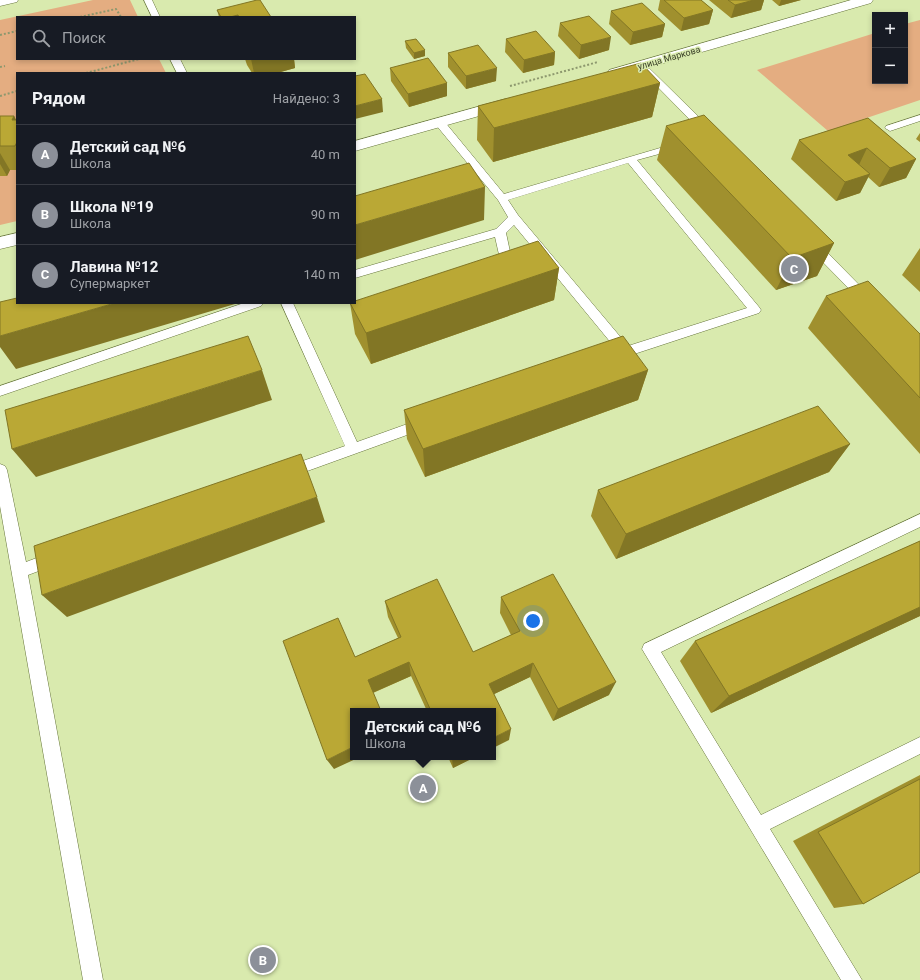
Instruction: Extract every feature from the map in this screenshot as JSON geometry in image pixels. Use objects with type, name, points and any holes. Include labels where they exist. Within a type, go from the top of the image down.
[{"type":"main road","name":"улица Маркова","points":[[604,76],[866,0]]},
{"type":"main road","points":[[356,146],[522,100]]},
{"type":"main road","points":[[0,243],[16,239]]},
{"type":"lane","points":[[0,3],[14,0]]},
{"type":"lane","points":[[148,0],[156,16]]},
{"type":"lane","points":[[176,60],[182,72]]},
{"type":"lane","points":[[502,198],[712,136],[642,66]]},
{"type":"lane","points":[[890,128],[920,118]]},
{"type":"lane","points":[[440,123],[502,198],[514,218],[625,352]]},
{"type":"lane","points":[[611,357],[755,310],[630,159]]},
{"type":"lane","points":[[356,274],[500,232],[514,218]]},
{"type":"lane","points":[[484,268],[506,261],[500,232]]},
{"type":"lane","points":[[805,236],[843,277],[876,308]]},
{"type":"lane","points":[[0,391],[254,304]]},
{"type":"lane","points":[[287,304],[353,448]]},
{"type":"lane","points":[[279,476],[434,420]]},
{"type":"lane","points":[[0,470],[20,571],[93,980]]},
{"type":"lane","points":[[852,980],[650,649],[920,520]]},
{"type":"lane","points":[[20,571],[65,555]]},
{"type":"lane","points":[[758,826],[920,745]]},
{"type":"path","points":[[84,16],[116,9],[120,16]]},
{"type":"path","points":[[0,35],[16,31]]},
{"type":"path","points":[[90,72],[135,60]]},
{"type":"path","points":[[507,87],[599,61]]},
{"type":"path","points":[[0,67],[5,66]]},
{"type":"path","points":[[0,96],[16,91]]},
{"type":"shaded area","points":[[93,0],[130,0],[138,16],[19,16]]},
{"type":"shaded area","points":[[16,17],[16,60],[160,60],[166,72],[16,72],[16,221],[0,225],[0,20]]},
{"type":"shaded area","points":[[920,20],[920,100],[828,131],[757,70],[872,34],[872,84],[908,84],[908,23]]},
{"type":"building","points":[[260,0],[270,16],[220,16],[217,10]]},
{"type":"building","points":[[664,0],[701,0],[713,10],[684,18]]},
{"type":"building","points":[[728,0],[754,0],[735,5]]},
{"type":"building","points":[[642,3],[665,24],[633,32],[611,11]]},
{"type":"building","points":[[589,16],[611,37],[581,45],[560,23]]},
{"type":"building","points":[[536,31],[555,52],[524,60],[506,39]]},
{"type":"building","points":[[416,39],[425,50],[414,53],[405,41]]},
{"type":"building","points":[[478,45],[497,68],[466,76],[448,53]]},
{"type":"building","points":[[428,58],[447,83],[408,94],[390,68]]},
{"type":"building","points":[[641,63],[660,83],[494,128],[478,106]]},
{"type":"building","points":[[365,74],[382,99],[356,106],[356,76]]},
{"type":"building","points":[[704,115],[834,243],[792,258],[666,126]]},
{"type":"building","points":[[0,116],[14,116],[12,120],[16,120],[16,144],[15,146],[0,146]]},
{"type":"building","points":[[868,118],[916,159],[890,168],[867,148],[848,155],[870,174],[845,182],[799,140]]},
{"type":"building","points":[[469,163],[485,187],[356,225],[356,196]]},
{"type":"building","points":[[538,241],[559,268],[366,333],[351,304],[356,304],[356,301]]},
{"type":"building","points":[[868,281],[920,334],[920,398],[826,296]]},
{"type":"building","points":[[16,298],[16,304],[112,304],[0,336],[0,302]]},
{"type":"building","points":[[248,336],[262,370],[12,449],[5,410]]},
{"type":"building","points":[[623,336],[648,370],[423,449],[404,410]]},
{"type":"building","points":[[818,406],[850,444],[626,534],[598,490]]},
{"type":"building","points":[[301,454],[317,497],[42,595],[34,546]]},
{"type":"building","points":[[920,541],[920,607],[729,696],[695,641]]},
{"type":"building","points":[[553,574],[616,682],[558,709],[533,663],[489,684],[511,729],[496,736],[496,708],[430,708],[409,662],[368,680],[380,708],[350,708],[350,748],[327,760],[283,641],[338,618],[355,657],[401,637],[385,601],[437,579],[473,652],[520,631],[501,597]]},
{"type":"building","points":[[920,779],[920,872],[863,904],[818,832]]},
{"type":"place","name":"Лавина №12","points":[[794,269]]},
{"type":"place","name":"Детский сад №6","points":[[423,788]]},
{"type":"place","name":"Школа №19","points":[[263,960]]}]
